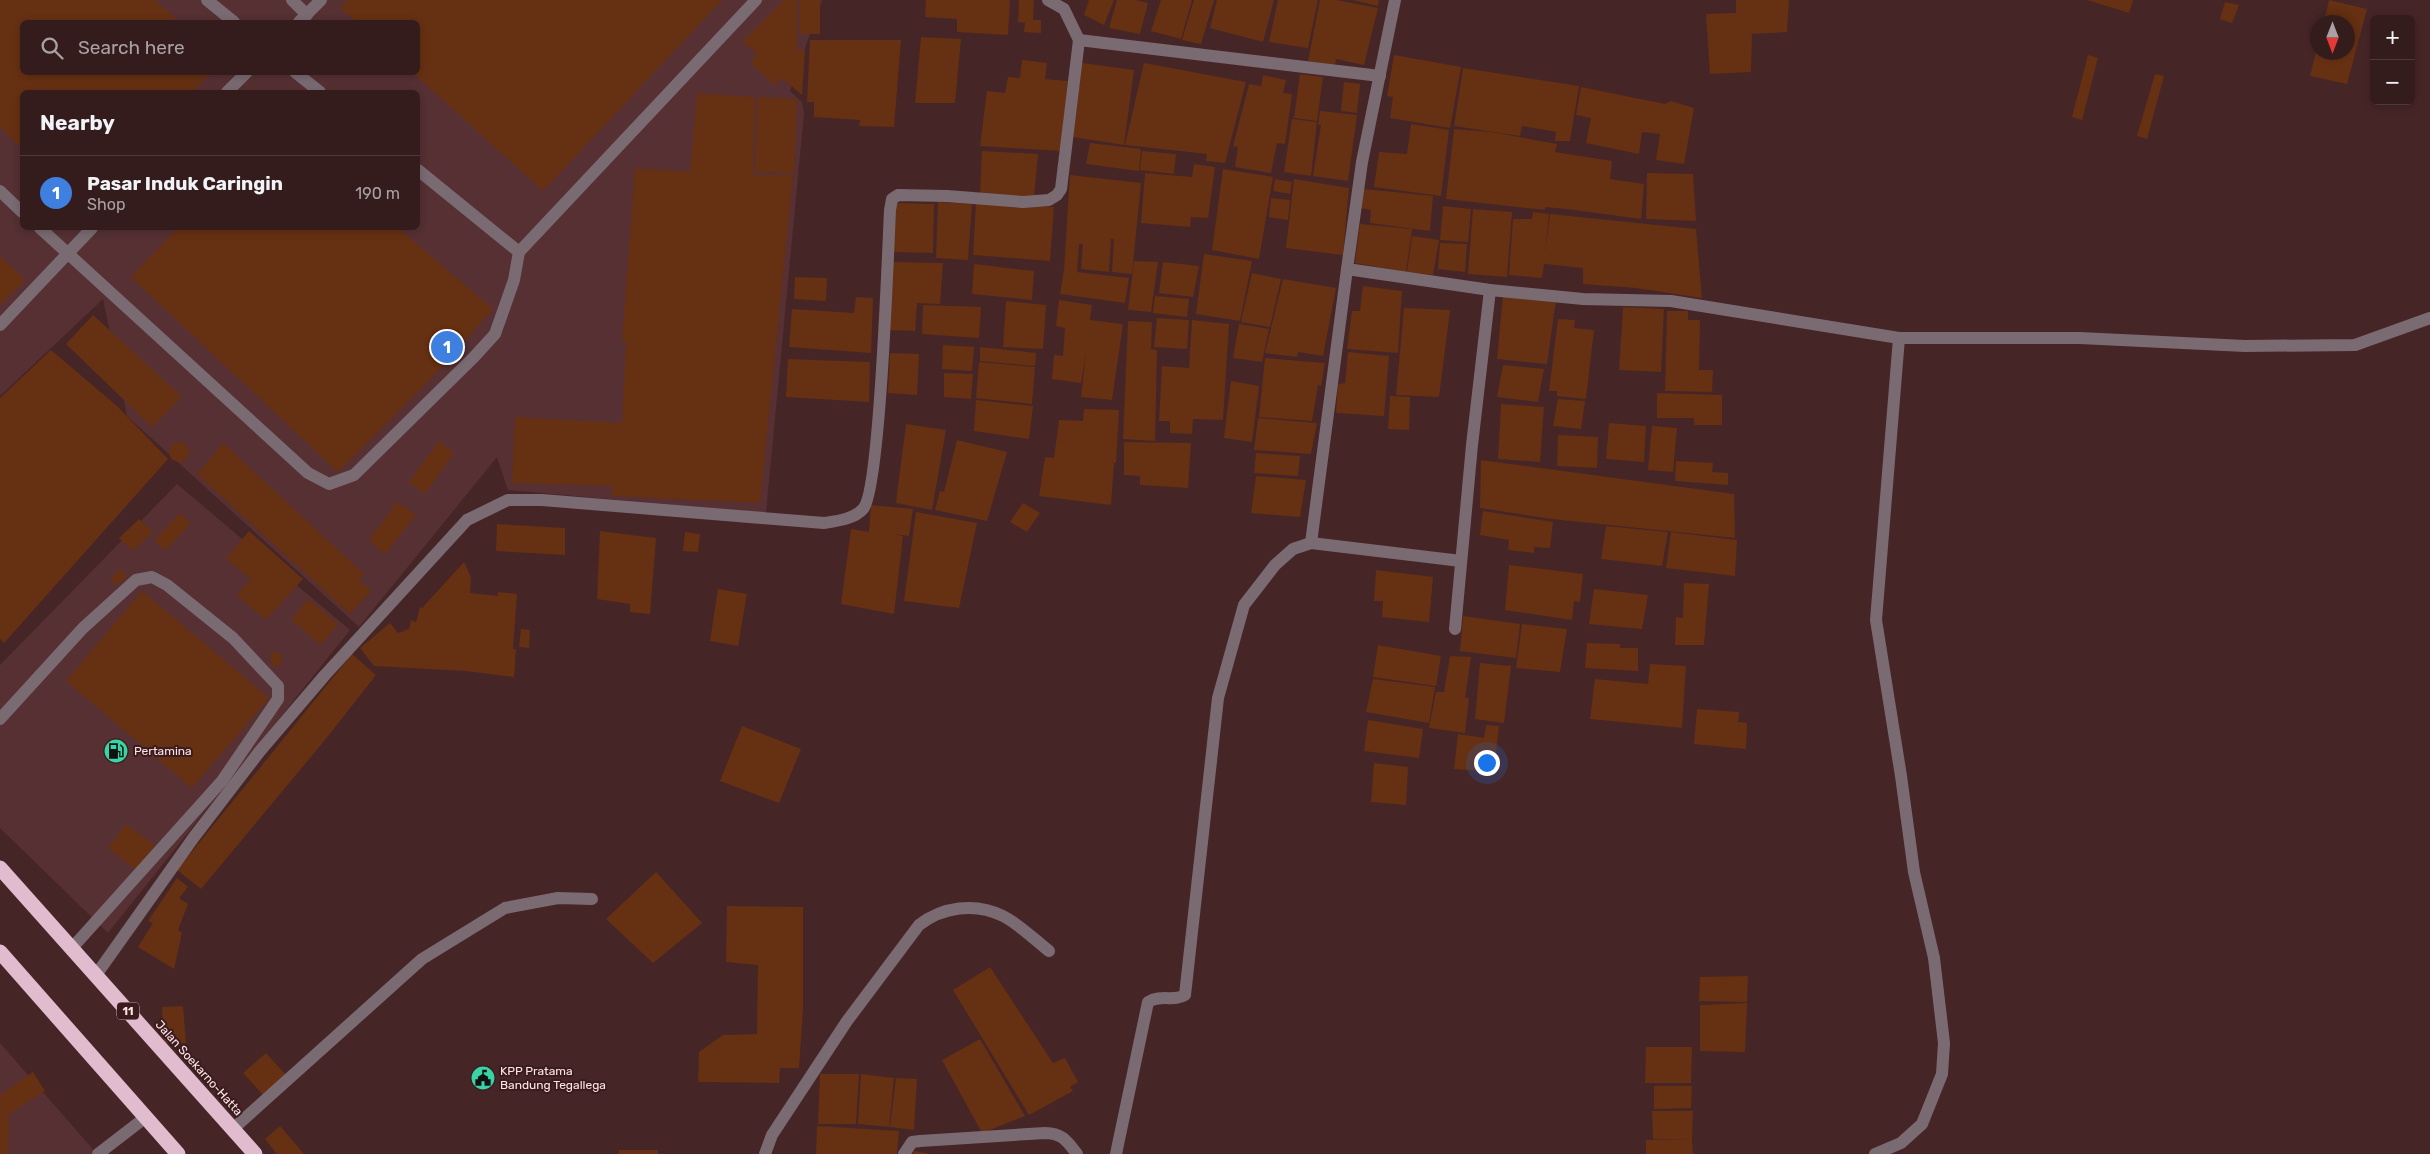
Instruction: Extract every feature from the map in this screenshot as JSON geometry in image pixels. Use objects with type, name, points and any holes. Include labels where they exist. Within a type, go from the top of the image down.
[{"type":"highway","name":"Jalan Soekarno-Hatta","points":[[0,868],[234,1128],[255,1154]]},
{"type":"highway","points":[[0,952],[178,1154]]},
{"type":"street","points":[[207,0],[232,20]]},
{"type":"street","points":[[292,0],[303,19],[321,0]]},
{"type":"street","points":[[42,230],[308,473],[329,484],[354,475],[495,334],[514,280],[519,252],[756,0]]},
{"type":"street","points":[[96,975],[194,837],[260,751],[325,675],[467,520],[508,500],[542,500],[824,523],[847,519],[864,509],[871,492],[879,412],[892,199],[898,195],[948,196],[1023,202],[1049,200],[1057,195],[1061,189],[1068,145],[1079,40],[1064,10],[1048,0]]},
{"type":"street","points":[[1311,543],[1362,162],[1394,0]]},
{"type":"street","points":[[1079,40],[1380,76]]},
{"type":"street","points":[[229,90],[244,75]]},
{"type":"street","points":[[299,75],[318,90]]},
{"type":"street","points":[[420,172],[519,252]]},
{"type":"street","points":[[0,191],[20,210]]},
{"type":"street","points":[[0,325],[90,230]]},
{"type":"street","points":[[1347,269],[1490,290],[1583,299],[1671,301],[1899,338],[2080,338],[2245,346],[2355,345],[2430,318]]},
{"type":"street","points":[[1455,630],[1490,290]]},
{"type":"street","points":[[1876,1154],[1901,1143],[1922,1124],[1942,1074],[1944,1043],[1934,958],[1914,872],[1876,620],[1899,338]]},
{"type":"street","points":[[1116,1154],[1148,1002],[1160,997],[1181,998],[1185,995],[1218,698],[1244,604],[1275,565],[1293,549],[1311,543],[1462,561]]},
{"type":"street","points":[[0,719],[83,628],[136,580],[152,577],[167,585],[233,638],[278,686],[278,699],[222,781],[72,948]]},
{"type":"street","points":[[234,1128],[422,960],[505,908],[558,898],[592,899]]},
{"type":"street","points":[[765,1154],[772,1135],[846,1021],[919,925],[932,915],[959,908],[988,910],[1004,916],[1049,951]]},
{"type":"street","points":[[98,1154],[146,1117]]},
{"type":"street","points":[[904,1154],[912,1142],[1056,1133],[1064,1137],[1076,1154]]},
{"type":"shaded area","points":[[0,0],[822,0],[790,91],[802,102],[804,113],[766,513],[508,490],[497,457],[359,627],[127,416],[103,299],[0,396]]},
{"type":"shaded area","points":[[177,484],[350,630],[108,933],[0,828],[0,665]]},
{"type":"shaded area","points":[[0,1043],[97,1154],[0,1154]]},
{"type":"building","points":[[0,0],[155,0],[177,20],[20,20],[20,75],[209,75],[195,90],[20,90],[20,146],[0,127]]},
{"type":"building","points":[[348,0],[722,0],[543,191],[415,75],[420,75],[420,20],[355,20],[340,8]]},
{"type":"building","points":[[784,0],[797,0],[797,50],[805,50],[802,95],[782,78],[774,85],[751,63],[757,53],[742,42]]},
{"type":"building","points":[[800,0],[820,0],[820,34],[800,34]]},
{"type":"building","points":[[926,0],[1010,0],[1008,35],[957,32],[957,19],[925,17]]},
{"type":"building","points":[[1019,0],[1034,0],[1033,20],[1041,20],[1041,33],[1024,32],[1025,23],[1018,22]]},
{"type":"building","points":[[1089,0],[1114,0],[1104,25],[1084,15]]},
{"type":"building","points":[[1117,0],[1136,0],[1148,3],[1140,34],[1109,28]]},
{"type":"building","points":[[1161,0],[1192,0],[1181,39],[1151,31]]},
{"type":"building","points":[[1194,0],[1214,0],[1201,44],[1182,40]]},
{"type":"building","points":[[1217,0],[1274,0],[1263,42],[1210,28]]},
{"type":"building","points":[[1278,0],[1318,0],[1308,48],[1269,42]]},
{"type":"building","points":[[1320,0],[1336,0],[1378,8],[1364,65],[1336,59],[1335,65],[1308,61]]},
{"type":"building","points":[[1353,0],[1379,0],[1378,6]]},
{"type":"building","points":[[1736,0],[1789,0],[1787,32],[1752,34],[1751,72],[1710,74],[1706,14],[1736,13]]},
{"type":"building","points":[[2087,0],[2133,0],[2129,13]]},
{"type":"building","points":[[2329,0],[2367,9],[2355,54],[2355,15],[2326,15]]},
{"type":"building","points":[[2225,2],[2239,5],[2232,23],[2220,19]]},
{"type":"building","points":[[921,37],[961,39],[955,103],[915,103]]},
{"type":"building","points":[[810,40],[901,40],[894,127],[859,126],[860,120],[814,117],[814,102],[807,102]]},
{"type":"building","points":[[1394,55],[1461,67],[1450,128],[1390,118],[1393,97],[1387,96]]},
{"type":"building","points":[[2088,55],[2098,58],[2082,120],[2072,117]]},
{"type":"building","points":[[1022,60],[1047,63],[1045,79],[1068,81],[1060,151],[980,146],[987,91],[1005,93],[1008,77],[1020,78]]},
{"type":"building","points":[[2314,60],[2353,60],[2347,84],[2310,76]]},
{"type":"building","points":[[1082,63],[1134,70],[1124,145],[1073,137]]},
{"type":"building","points":[[1144,63],[1246,82],[1225,163],[1206,161],[1207,154],[1125,145]]},
{"type":"building","points":[[1463,68],[1579,86],[1570,141],[1555,141],[1556,132],[1522,126],[1520,136],[1454,126]]},
{"type":"building","points":[[1300,74],[1323,77],[1317,121],[1294,118]]},
{"type":"building","points":[[2155,74],[2164,76],[2147,139],[2137,136]]},
{"type":"building","points":[[1263,75],[1286,80],[1283,93],[1292,94],[1285,144],[1277,143],[1271,173],[1235,167],[1238,147],[1233,146],[1249,84],[1261,86]]},
{"type":"building","points":[[1344,82],[1360,84],[1357,113],[1341,111]]},
{"type":"building","points":[[1581,87],[1665,104],[1671,101],[1694,108],[1684,164],[1656,160],[1660,134],[1642,132],[1639,154],[1586,143],[1591,118],[1576,115]]},
{"type":"building","points":[[697,93],[755,97],[753,175],[793,175],[760,503],[612,496],[612,486],[512,483],[515,417],[622,423],[626,341],[622,341],[635,168],[690,172]]},
{"type":"building","points":[[758,97],[797,99],[794,173],[755,172]]},
{"type":"building","points":[[1320,111],[1357,115],[1348,181],[1313,176],[1321,125],[1318,125]]},
{"type":"building","points":[[1292,119],[1317,122],[1311,176],[1284,172]]},
{"type":"building","points":[[1411,124],[1449,130],[1441,196],[1374,187],[1379,152],[1407,154]]},
{"type":"building","points":[[1454,129],[1492,132],[1557,144],[1555,152],[1612,161],[1610,179],[1644,184],[1641,219],[1566,209],[1545,207],[1545,210],[1446,199]]},
{"type":"building","points":[[1090,143],[1141,149],[1139,171],[1086,164]]},
{"type":"building","points":[[982,151],[1038,154],[1034,197],[980,194]]},
{"type":"building","points":[[1142,151],[1176,154],[1174,174],[1140,170]]},
{"type":"building","points":[[1194,164],[1215,167],[1208,218],[1191,217],[1190,227],[1141,223],[1145,173],[1192,177]]},
{"type":"building","points":[[1223,169],[1273,177],[1259,259],[1212,250]]},
{"type":"building","points":[[1647,173],[1693,174],[1696,221],[1646,219]]},
{"type":"building","points":[[1070,175],[1141,183],[1132,274],[1112,272],[1114,239],[1111,239],[1109,272],[1081,269],[1083,244],[1079,244],[1077,272],[1129,278],[1125,303],[1060,294],[1064,270]]},
{"type":"building","points":[[1275,179],[1292,182],[1290,194],[1273,191]]},
{"type":"building","points":[[1294,179],[1349,188],[1343,255],[1286,248]]},
{"type":"building","points":[[1364,189],[1433,196],[1430,231],[1370,223],[1371,210],[1361,208]]},
{"type":"building","points":[[1271,198],[1290,200],[1288,220],[1269,217]]},
{"type":"building","points":[[938,202],[972,204],[968,260],[936,258]]},
{"type":"building","points":[[976,202],[1054,207],[1050,261],[973,255]]},
{"type":"building","points":[[894,203],[934,204],[933,253],[890,252]]},
{"type":"building","points":[[1443,206],[1471,209],[1468,242],[1440,240]]},
{"type":"building","points":[[1473,209],[1512,212],[1507,277],[1468,274]]},
{"type":"building","points":[[1533,212],[1549,214],[1545,254],[1550,214],[1696,229],[1702,298],[1636,288],[1583,284],[1583,268],[1544,264],[1542,278],[1509,275],[1513,219],[1532,219]]},
{"type":"building","points":[[1360,224],[1412,229],[1406,272],[1355,263]]},
{"type":"building","points":[[176,230],[400,230],[493,309],[443,366],[338,472],[131,277]]},
{"type":"building","points":[[1412,236],[1439,240],[1433,275],[1407,272]]},
{"type":"building","points":[[1440,243],[1467,244],[1465,272],[1438,269]]},
{"type":"building","points":[[1204,254],[1252,261],[1240,321],[1196,314]]},
{"type":"building","points":[[0,256],[25,280],[0,305]]},
{"type":"building","points":[[1134,261],[1158,262],[1151,312],[1128,310]]},
{"type":"building","points":[[892,262],[943,263],[940,304],[917,303],[915,331],[888,330]]},
{"type":"building","points":[[1163,262],[1199,266],[1193,297],[1159,293]]},
{"type":"building","points":[[974,264],[1034,271],[1032,300],[972,294]]},
{"type":"building","points":[[1252,273],[1281,279],[1270,327],[1241,322]]},
{"type":"building","points":[[795,277],[827,278],[826,301],[794,299]]},
{"type":"building","points":[[1283,279],[1336,288],[1323,356],[1298,352],[1297,357],[1265,353]]},
{"type":"building","points":[[1363,286],[1402,291],[1398,353],[1347,349],[1352,311],[1360,311]]},
{"type":"building","points":[[1503,295],[1556,300],[1547,364],[1497,359]]},
{"type":"building","points":[[1155,296],[1189,299],[1187,317],[1153,313]]},
{"type":"building","points":[[856,297],[873,298],[871,353],[789,347],[792,309],[854,313]]},
{"type":"building","points":[[1059,300],[1092,305],[1090,320],[1123,324],[1112,400],[1081,397],[1086,353],[1081,383],[1052,379],[1054,355],[1063,356],[1065,328],[1056,326]]},
{"type":"building","points":[[1006,301],[1046,305],[1043,349],[1003,347]]},
{"type":"building","points":[[923,305],[981,307],[979,338],[922,334]]},
{"type":"building","points":[[1623,307],[1664,309],[1661,372],[1619,370]]},
{"type":"building","points":[[1404,308],[1450,310],[1439,397],[1396,395]]},
{"type":"building","points":[[1667,311],[1688,311],[1688,320],[1700,320],[1699,370],[1713,370],[1712,392],[1665,391]]},
{"type":"building","points":[[93,315],[182,397],[152,427],[66,344]]},
{"type":"building","points":[[1157,318],[1189,320],[1187,349],[1154,347]]},
{"type":"building","points":[[1558,319],[1575,320],[1574,328],[1594,330],[1586,399],[1557,396],[1557,391],[1549,391]]},
{"type":"building","points":[[1192,320],[1229,324],[1223,420],[1193,419],[1192,434],[1170,433],[1170,421],[1159,421],[1162,366],[1189,368]]},
{"type":"building","points":[[1128,321],[1152,322],[1151,349],[1157,350],[1155,441],[1123,439]]},
{"type":"building","points":[[1239,324],[1269,329],[1262,362],[1233,358]]},
{"type":"building","points":[[943,345],[974,347],[972,371],[942,369]]},
{"type":"building","points":[[980,347],[1036,353],[1035,366],[980,361]]},
{"type":"building","points":[[51,350],[117,406],[168,459],[4,643],[0,639],[0,398]]},
{"type":"building","points":[[1348,352],[1389,356],[1384,416],[1336,413],[1338,384],[1345,383]]},
{"type":"building","points":[[890,353],[919,354],[917,395],[888,393]]},
{"type":"building","points":[[1265,358],[1325,363],[1321,386],[1318,385],[1312,421],[1259,417]]},
{"type":"building","points":[[788,359],[870,362],[869,402],[786,397]]},
{"type":"building","points":[[979,362],[1035,367],[1032,404],[976,398]]},
{"type":"building","points":[[1503,365],[1544,369],[1538,402],[1497,397]]},
{"type":"building","points":[[944,373],[973,374],[971,399],[944,397]]},
{"type":"building","points":[[1231,381],[1259,386],[1252,442],[1224,438]]},
{"type":"building","points":[[1657,393],[1722,395],[1722,425],[1694,425],[1694,418],[1657,418]]},
{"type":"building","points":[[1390,396],[1410,397],[1409,430],[1388,429]]},
{"type":"building","points":[[1558,399],[1585,401],[1581,429],[1553,426]]},
{"type":"building","points":[[976,400],[1033,406],[1029,439],[974,431]]},
{"type":"building","points":[[1501,404],[1544,407],[1540,462],[1498,459]]},
{"type":"building","points":[[1084,409],[1119,410],[1116,463],[1102,462],[1114,463],[1111,505],[1039,496],[1045,457],[1054,458],[1059,420],[1083,421]]},
{"type":"building","points":[[1258,418],[1317,423],[1311,454],[1254,450]]},
{"type":"building","points":[[1609,423],[1646,426],[1644,462],[1606,459]]},
{"type":"building","points":[[906,424],[946,430],[932,510],[896,503]]},
{"type":"building","points":[[1652,426],[1677,428],[1673,472],[1648,470]]},
{"type":"building","points":[[1558,435],[1598,437],[1597,468],[1557,466]]},
{"type":"building","points":[[957,440],[1007,452],[987,521],[935,510],[940,491],[944,492]]},
{"type":"building","points":[[439,441],[454,453],[425,494],[409,482]]},
{"type":"building","points":[[179,442],[186,445],[189,452],[186,459],[179,462],[172,459],[169,452],[172,445]]},
{"type":"building","points":[[1124,442],[1191,443],[1188,488],[1140,485],[1140,476],[1124,475]]},
{"type":"building","points":[[223,443],[364,574],[359,580],[371,591],[350,614],[197,474]]},
{"type":"building","points":[[1256,453],[1300,456],[1298,476],[1254,473]]},
{"type":"building","points":[[1481,460],[1734,494],[1735,538],[1552,519],[1480,508]]},
{"type":"building","points":[[1676,461],[1713,463],[1712,472],[1728,473],[1728,485],[1675,481]]},
{"type":"building","points":[[1256,476],[1306,480],[1300,517],[1251,513]]},
{"type":"building","points":[[397,502],[416,515],[385,554],[369,540]]},
{"type":"building","points":[[1023,503],[1040,513],[1027,532],[1010,522]]},
{"type":"building","points":[[871,505],[913,509],[909,536],[892,534],[903,536],[894,614],[841,604],[851,529],[869,532]]},
{"type":"building","points":[[1483,511],[1553,522],[1550,548],[1534,547],[1534,553],[1508,550],[1509,540],[1480,535]]},
{"type":"building","points":[[916,512],[977,523],[959,608],[904,601]]},
{"type":"building","points":[[180,513],[191,523],[165,551],[155,540]]},
{"type":"building","points":[[139,519],[153,532],[133,551],[119,538]]},
{"type":"building","points":[[497,524],[565,528],[565,555],[496,551]]},
{"type":"building","points":[[1606,526],[1668,532],[1662,566],[1601,559]]},
{"type":"building","points":[[249,531],[303,579],[266,620],[237,595],[251,579],[226,559]]},
{"type":"building","points":[[600,531],[656,538],[650,614],[630,612],[630,604],[597,599]]},
{"type":"building","points":[[685,532],[700,534],[698,552],[683,551]]},
{"type":"building","points":[[1671,532],[1737,540],[1735,576],[1666,568]]},
{"type":"building","points":[[464,562],[471,577],[470,593],[498,596],[498,592],[517,594],[513,649],[516,649],[514,677],[466,671],[374,666],[360,648],[390,623],[398,633],[409,629],[411,620],[416,622],[420,607],[422,608]]},
{"type":"building","points":[[1509,565],[1583,574],[1580,602],[1574,601],[1572,620],[1505,610]]},
{"type":"building","points":[[121,569],[127,577],[117,585],[110,578]]},
{"type":"building","points":[[1376,570],[1433,577],[1429,622],[1382,617],[1383,601],[1374,601]]},
{"type":"building","points":[[1684,583],[1709,584],[1704,645],[1675,645],[1676,617],[1683,618]]},
{"type":"building","points":[[718,589],[747,594],[738,646],[710,641]]},
{"type":"building","points":[[1594,589],[1648,595],[1642,629],[1589,624]]},
{"type":"building","points":[[142,591],[269,698],[192,788],[66,681]]},
{"type":"building","points":[[308,599],[338,624],[321,645],[291,620]]},
{"type":"building","points":[[1463,616],[1520,624],[1516,658],[1460,651]]},
{"type":"building","points":[[1522,624],[1567,629],[1560,672],[1516,668]]},
{"type":"building","points":[[521,629],[530,630],[529,648],[519,647]]},
{"type":"building","points":[[1587,643],[1620,644],[1620,648],[1638,648],[1638,671],[1585,668]]},
{"type":"building","points":[[1378,645],[1441,656],[1436,686],[1373,677]]},
{"type":"building","points":[[280,652],[282,665],[272,666],[270,654]]},
{"type":"building","points":[[352,654],[376,675],[325,740],[201,889],[177,870]]},
{"type":"building","points":[[1450,656],[1471,657],[1465,698],[1469,698],[1465,733],[1429,728],[1436,692],[1444,692]]},
{"type":"building","points":[[1480,663],[1511,666],[1504,723],[1475,719]]},
{"type":"building","points":[[1650,664],[1686,666],[1682,728],[1590,719],[1595,679],[1648,684]]},
{"type":"building","points":[[1373,679],[1435,687],[1429,723],[1366,712]]},
{"type":"building","points":[[1697,709],[1739,712],[1738,722],[1747,723],[1746,749],[1694,744]]},
{"type":"building","points":[[1368,720],[1423,729],[1419,758],[1364,751]]},
{"type":"building","points":[[1486,725],[1499,726],[1494,772],[1454,769],[1458,734],[1484,738]]},
{"type":"building","points":[[742,726],[801,749],[779,803],[720,781]]},
{"type":"building","points":[[1374,763],[1408,767],[1406,805],[1371,802]]},
{"type":"building","points":[[126,824],[155,845],[136,870],[108,848]]},
{"type":"building","points":[[656,872],[702,923],[653,963],[606,919]]},
{"type":"building","points":[[177,878],[188,887],[179,898],[188,904],[178,930],[182,933],[174,969],[138,947],[153,923],[148,921]]},
{"type":"building","points":[[727,906],[803,907],[803,1009],[799,1068],[780,1068],[779,1083],[698,1082],[699,1052],[723,1035],[757,1034],[758,965],[726,962]]},
{"type":"building","points":[[990,967],[1053,1063],[1065,1058],[1078,1082],[1070,1087],[1073,1091],[1029,1115],[953,990]]},
{"type":"building","points":[[1748,976],[1747,1002],[1699,1001],[1700,977]]},
{"type":"building","points":[[1747,1003],[1745,1052],[1700,1051],[1700,1005]]},
{"type":"building","points":[[183,1006],[186,1043],[164,1043],[162,1007]]},
{"type":"building","points":[[980,1039],[1025,1116],[982,1133],[942,1060]]},
{"type":"building","points":[[1646,1047],[1692,1047],[1691,1083],[1645,1083]]},
{"type":"building","points":[[266,1053],[287,1076],[264,1096],[243,1073]]},
{"type":"building","points":[[33,1072],[45,1091],[9,1114],[8,1154],[0,1154],[0,1095]]},
{"type":"building","points":[[820,1074],[859,1074],[856,1124],[818,1124]]},
{"type":"building","points":[[861,1074],[894,1078],[889,1127],[858,1124]]},
{"type":"building","points":[[896,1078],[917,1079],[914,1130],[890,1127]]},
{"type":"building","points":[[1654,1086],[1692,1086],[1691,1108],[1654,1109]]},
{"type":"building","points":[[1652,1111],[1693,1111],[1692,1139],[1653,1139]]},
{"type":"building","points":[[280,1126],[304,1154],[277,1154],[265,1139]]},
{"type":"building","points":[[817,1126],[899,1131],[897,1154],[816,1154]]},
{"type":"building","points":[[1692,1139],[1693,1154],[1646,1154],[1646,1140]]},
{"type":"building","points":[[619,1150],[658,1150],[658,1154],[619,1154]]},
{"type":"building","points":[[913,1151],[927,1153],[927,1154],[913,1154]]},
{"type":"place","name":"Pasar Induk Caringin","points":[[447,347]]},
{"type":"place","name":"Pertamina","points":[[116,751]]},
{"type":"place","name":"KPP Pratama Bandung Tegallega","points":[[483,1078]]}]
